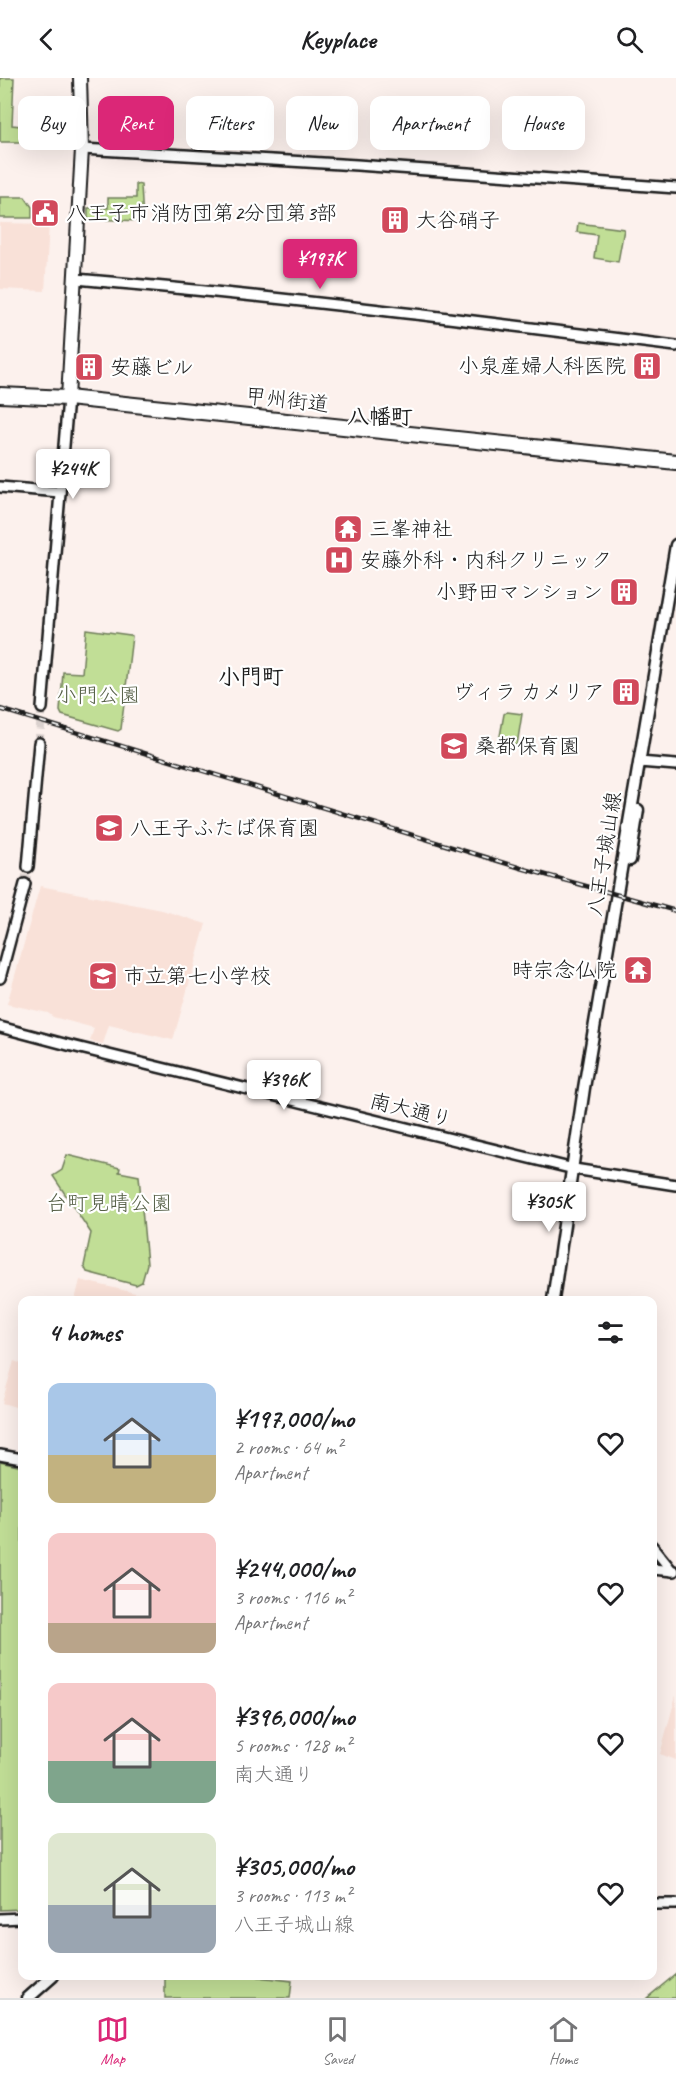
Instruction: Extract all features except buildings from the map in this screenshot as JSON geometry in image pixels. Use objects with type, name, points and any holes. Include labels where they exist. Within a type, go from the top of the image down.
[{"type":"highway","name":"甲州街道","points":[[0,395],[68,398],[676,462]]},
{"type":"main road","points":[[80,78],[81,96]]},
{"type":"main road","points":[[68,398],[82,150]]},
{"type":"main road","name":"八王子城山線","points":[[554,1296],[574,1169],[580,1156],[676,545]]},
{"type":"main road","name":"八王子城山線","points":[[642,762],[676,590]]},
{"type":"main road","points":[[28,1998],[48,1980]]},
{"type":"street","points":[[86,149],[357,165],[676,188]]},
{"type":"street","points":[[76,279],[239,294],[676,346]]},
{"type":"street","points":[[42,708],[68,398]]},
{"type":"street","points":[[0,487],[60,492]]},
{"type":"street","points":[[28,867],[39,743]]},
{"type":"street","points":[[642,762],[676,765]]},
{"type":"street","points":[[0,978],[25,884]]},
{"type":"street","name":"南大通り","points":[[0,1027],[574,1169],[676,1185]]},
{"type":"street","points":[[0,1455],[18,1458]]},
{"type":"street","points":[[657,1552],[674,1571]]},
{"type":"street","points":[[657,1569],[674,1571]]},
{"type":"street","points":[[657,1904],[676,1904]]},
{"type":"street","points":[[0,1919],[18,1918]]},
{"type":"shaded area","points":[[0,223],[49,224],[45,291],[0,289]]},
{"type":"shaded area","name":"市立第七小学校","points":[[40,886],[162,910],[206,924],[173,1040],[109,1025],[103,1044],[90,1041],[94,1028],[53,1017],[48,1013],[7,1004]]},
{"type":"shaded area","points":[[80,1280],[148,1296],[76,1296]]},
{"type":"shaded area","points":[[14,1361],[18,1362],[18,1408],[2,1403]]},
{"type":"shaded area","points":[[676,1695],[676,1760],[660,1754]]},
{"type":"green space","points":[[0,78],[14,78],[12,125],[18,126],[18,142],[0,142]]},
{"type":"green space","points":[[136,184],[141,185],[143,221],[88,219],[88,208],[108,208],[108,198],[136,198]]},
{"type":"green space","points":[[0,197],[25,197],[32,207],[32,218],[0,218]]},
{"type":"green space","points":[[578,223],[624,229],[618,262],[594,258],[597,235],[577,232]]},
{"type":"green space","name":"小門公園","points":[[86,629],[132,636],[121,729],[118,731],[62,715],[60,711],[63,672],[82,673]]},
{"type":"green space","points":[[507,712],[522,714],[517,745],[499,742],[504,714]]},
{"type":"green space","name":"台町見晴公園","points":[[67,1155],[120,1168],[119,1172],[139,1176],[147,1264],[142,1282],[136,1285],[87,1272],[84,1266],[91,1233],[53,1176],[62,1170]]},
{"type":"green space","points":[[0,1462],[18,1466],[18,1909],[0,1910]]},
{"type":"green space","points":[[676,1974],[676,1998],[647,1998]]},
{"type":"green space","points":[[165,1980],[292,1981],[290,1998],[165,1998]]},
{"type":"tunnel","points":[[39,743],[42,708]]},
{"type":"tunnel","points":[[25,884],[28,867]]},
{"type":"railway","points":[[0,709],[521,868],[676,911]]},
{"type":"place","name":"八王子市消防団第2分団第3部","points":[[45,213]]},
{"type":"place","name":"大谷硝子","points":[[395,220]]},
{"type":"place","name":"小泉産婦人科医院","points":[[647,366]]},
{"type":"place","name":"安藤ビル","points":[[89,367]]},
{"type":"place","name":"三峯神社","points":[[348,529]]},
{"type":"place","name":"安藤外科・内科クリニック","points":[[339,560]]},
{"type":"place","name":"小野田マンション","points":[[624,592]]},
{"type":"place","name":"ヴィラ カメリア","points":[[626,692]]},
{"type":"place","name":"桑都保育園","points":[[454,746]]},
{"type":"place","name":"八王子ふたば保育園","points":[[109,828]]},
{"type":"place","name":"時宗念仏院","points":[[638,970]]},
{"type":"place","name":"市立第七小学校","points":[[103,976]]},
{"type":"district","name":"八幡町","points":[[380,416]]},
{"type":"district","name":"小門町","points":[[251,676]]}]
